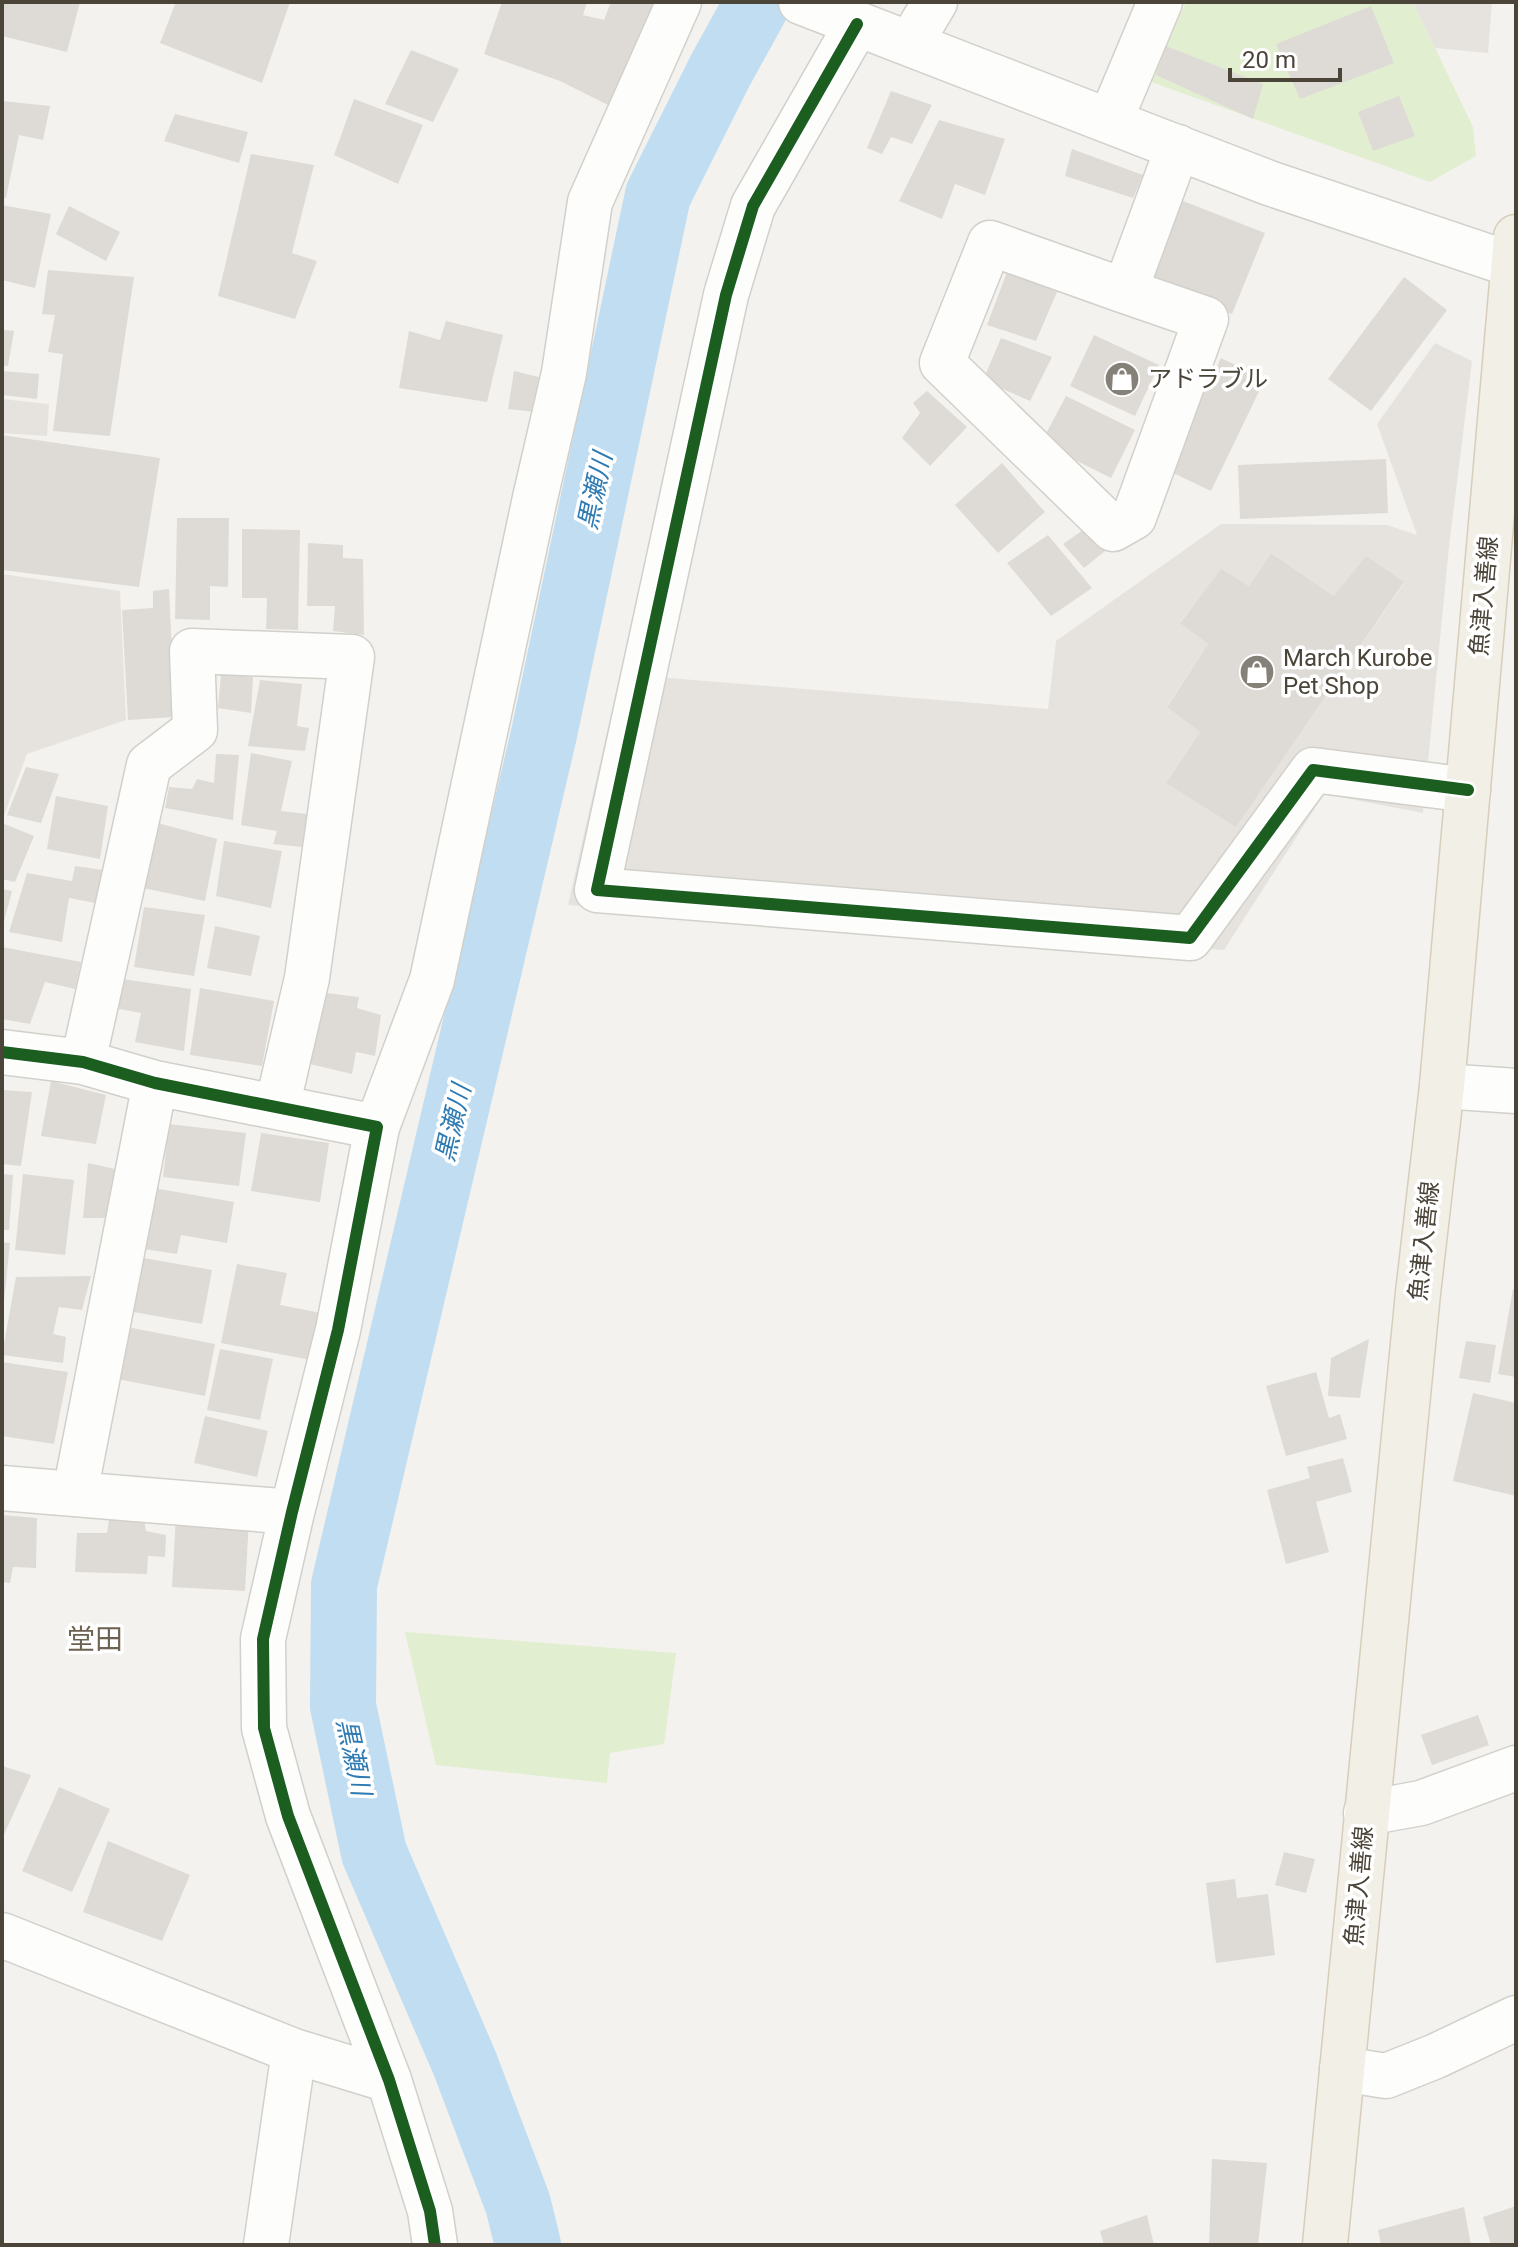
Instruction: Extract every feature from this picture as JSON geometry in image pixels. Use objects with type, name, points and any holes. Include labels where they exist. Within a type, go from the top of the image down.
[{"type":"main road","name":"魚津入善線","points":[[1325,2245],[1418,1293],[1442,1086],[1468,790],[1506,465],[1514,251]]},
{"type":"street","points":[[435,2245],[430,2211],[389,2080],[288,1816],[264,1728],[263,1639],[338,1330],[377,1127],[432,980],[564,373],[590,202],[679,2]]},
{"type":"street","points":[[910,44],[935,2]]},
{"type":"street","points":[[1110,121],[1160,2]]},
{"type":"street","points":[[1468,790],[1313,770],[1190,938],[597,890],[726,295],[753,206],[831,10],[910,44],[1269,183],[1514,251]]},
{"type":"street","points":[[1125,291],[1178,147]]},
{"type":"street","points":[[990,243],[1125,291],[1206,319],[1134,517],[1113,529],[942,363],[990,243]]},
{"type":"street","points":[[83,1062],[149,765],[195,730],[192,651],[352,657],[307,978],[277,1107]]},
{"type":"street","points":[[2,1052],[83,1062],[155,1083],[377,1127]]},
{"type":"street","points":[[75,1493],[155,1083]]},
{"type":"street","points":[[1442,1086],[1516,1091]]},
{"type":"street","points":[[2,1488],[292,1512]]},
{"type":"street","points":[[1366,1813],[1421,1803],[1516,1768]]},
{"type":"street","points":[[2,1935],[294,2051],[389,2080]]},
{"type":"street","points":[[1342,2069],[1386,2076],[1516,2018]]},
{"type":"street","points":[[266,2245],[294,2051]]},
{"type":"green space","points":[[1186,2],[1413,2],[1473,127],[1476,156],[1430,182],[1151,82]]},
{"type":"green space","points":[[405,1632],[676,1653],[664,1744],[610,1753],[607,1783],[436,1765]]},
{"type":"shaded area","points":[[1413,2],[1492,2],[1488,53],[1435,48]]},
{"type":"shaded area","points":[[1435,343],[1472,361],[1449,547],[1423,813],[1324,794],[1224,950],[568,905],[620,674],[1048,709],[1056,641],[1221,524],[1387,525],[1417,535],[1377,424]],"holes":[[[1271,553],[1334,596],[1404,583],[1236,826],[1166,783],[1200,732],[1167,706],[1208,644],[1180,622],[1221,570],[1249,586]]]},
{"type":"shaded area","points":[[2,399],[49,404],[47,436],[2,433]]},
{"type":"shaded area","points":[[2,574],[120,591],[126,720],[27,754],[2,821]]},
{"type":"building","points":[[80,2],[67,52],[2,36],[2,4]]},
{"type":"building","points":[[176,2],[290,2],[262,83],[160,43]]},
{"type":"building","points":[[502,2],[587,2],[583,15],[604,20],[611,2],[654,2],[608,105],[560,81],[484,54]]},
{"type":"building","points":[[1371,6],[1394,63],[1300,99],[1276,44]]},
{"type":"building","points":[[1166,46],[1263,84],[1253,119],[1156,75]]},
{"type":"building","points":[[411,50],[459,69],[433,122],[385,104]]},
{"type":"building","points":[[891,91],[932,105],[912,144],[891,137],[882,154],[867,148]]},
{"type":"building","points":[[1399,96],[1415,136],[1373,151],[1358,112]]},
{"type":"building","points":[[354,99],[423,125],[398,184],[334,155]]},
{"type":"building","points":[[2,101],[50,106],[43,140],[19,135],[6,198],[2,197]]},
{"type":"building","points":[[175,114],[248,132],[239,163],[164,141]]},
{"type":"building","points":[[939,120],[1005,139],[985,195],[955,184],[942,219],[899,201]]},
{"type":"building","points":[[1072,149],[1143,175],[1133,198],[1065,176]]},
{"type":"building","points":[[251,154],[314,165],[292,253],[317,261],[295,319],[218,296]]},
{"type":"building","points":[[1178,199],[1265,233],[1232,314],[1146,280]]},
{"type":"building","points":[[2,205],[51,214],[35,288],[2,280]]},
{"type":"building","points":[[69,206],[120,232],[106,261],[56,234]]},
{"type":"building","points":[[48,270],[134,277],[110,436],[53,431],[63,354],[48,352],[55,315],[42,314]]},
{"type":"building","points":[[1007,272],[1057,292],[1036,341],[987,325]]},
{"type":"building","points":[[1404,277],[1447,310],[1371,411],[1328,379]]},
{"type":"building","points":[[446,321],[503,335],[487,402],[399,388],[409,331],[440,340]]},
{"type":"building","points":[[2,330],[14,331],[8,366],[2,365]]},
{"type":"building","points":[[1094,335],[1159,365],[1135,416],[1070,386]]},
{"type":"building","points":[[1001,338],[1052,357],[1030,401],[983,380]]},
{"type":"building","points":[[1221,358],[1265,379],[1211,491],[1167,470]]},
{"type":"building","points":[[2,371],[39,374],[37,399],[2,395]]},
{"type":"building","points":[[514,371],[551,380],[545,413],[508,409]]},
{"type":"building","points":[[927,391],[967,427],[930,466],[902,438],[920,413],[913,403]]},
{"type":"building","points":[[1066,396],[1135,430],[1111,478],[1041,443]]},
{"type":"building","points":[[2,435],[160,458],[139,587],[2,570]]},
{"type":"building","points":[[1386,459],[1388,513],[1240,519],[1238,465]]},
{"type":"building","points":[[1002,463],[1045,512],[998,553],[955,505]]},
{"type":"building","points":[[177,518],[229,518],[228,587],[210,586],[210,620],[175,619]]},
{"type":"building","points":[[1086,528],[1105,551],[1084,568],[1063,544]]},
{"type":"building","points":[[242,529],[300,530],[298,630],[266,629],[267,598],[242,598]]},
{"type":"building","points":[[1048,535],[1092,588],[1051,616],[1007,563]]},
{"type":"building","points":[[308,543],[343,545],[343,558],[363,559],[364,635],[333,631],[335,606],[307,606]]},
{"type":"building","points":[[1271,553],[1334,596],[1366,556],[1404,582],[1236,827],[1166,783],[1200,732],[1167,707],[1208,644],[1180,623],[1221,569],[1249,586]]},
{"type":"building","points":[[169,589],[175,717],[128,720],[122,610],[153,608],[153,591]]},
{"type":"building","points":[[221,674],[253,677],[251,713],[218,708]]},
{"type":"building","points":[[260,680],[302,684],[297,726],[309,728],[305,751],[248,746]]},
{"type":"building","points":[[251,753],[292,761],[281,811],[307,814],[302,847],[273,844],[277,831],[241,825]]},
{"type":"building","points":[[216,754],[239,755],[233,820],[165,808],[169,787],[192,789],[197,779],[214,783]]},
{"type":"building","points":[[26,767],[59,774],[41,823],[7,815]]},
{"type":"building","points":[[56,796],[108,806],[100,859],[47,849]]},
{"type":"building","points":[[2,823],[34,836],[15,882],[2,879]]},
{"type":"building","points":[[158,823],[217,839],[205,901],[143,888]]},
{"type":"building","points":[[224,841],[282,851],[271,908],[216,896]]},
{"type":"building","points":[[75,866],[103,870],[95,903],[69,898],[62,942],[9,932],[27,873],[72,881]]},
{"type":"building","points":[[2,889],[12,891],[3,925],[2,925]]},
{"type":"building","points":[[144,907],[205,915],[194,976],[134,967]]},
{"type":"building","points":[[215,926],[260,936],[251,976],[207,968]]},
{"type":"building","points":[[2,947],[81,962],[75,989],[45,982],[30,1024],[2,1019]]},
{"type":"building","points":[[122,979],[191,989],[184,1051],[135,1042],[141,1013],[119,1009]]},
{"type":"building","points":[[200,988],[274,1001],[262,1066],[190,1055]]},
{"type":"building","points":[[318,992],[359,997],[357,1008],[381,1015],[375,1056],[356,1052],[352,1074],[310,1064]]},
{"type":"building","points":[[51,1081],[106,1095],[96,1144],[41,1136]]},
{"type":"building","points":[[2,1090],[32,1092],[21,1166],[2,1164]]},
{"type":"building","points":[[169,1124],[246,1133],[239,1186],[163,1177]]},
{"type":"building","points":[[261,1133],[329,1143],[320,1202],[251,1191]]},
{"type":"building","points":[[88,1163],[115,1169],[107,1218],[83,1218]]},
{"type":"building","points":[[2,1174],[13,1175],[9,1230],[2,1230]]},
{"type":"building","points":[[23,1174],[74,1180],[65,1255],[15,1250]]},
{"type":"building","points":[[154,1188],[234,1202],[227,1243],[181,1235],[177,1254],[144,1249]]},
{"type":"building","points":[[2,1242],[10,1243],[4,1301],[2,1301]]},
{"type":"building","points":[[144,1258],[212,1270],[202,1324],[133,1312]]},
{"type":"building","points":[[237,1264],[287,1273],[280,1305],[321,1313],[311,1360],[221,1343]]},
{"type":"building","points":[[91,1276],[82,1310],[59,1307],[53,1334],[66,1337],[63,1363],[2,1355],[16,1277]]},
{"type":"building","points":[[1513,1289],[1516,1289],[1516,1377],[1498,1374]]},
{"type":"building","points":[[127,1327],[215,1344],[205,1396],[117,1379]]},
{"type":"building","points":[[1369,1339],[1360,1398],[1328,1396],[1331,1358]]},
{"type":"building","points":[[1466,1341],[1496,1345],[1490,1383],[1459,1378]]},
{"type":"building","points":[[220,1349],[273,1359],[260,1420],[207,1410]]},
{"type":"building","points":[[2,1362],[68,1372],[54,1444],[2,1436]]},
{"type":"building","points":[[1316,1372],[1329,1418],[1340,1414],[1347,1439],[1286,1456],[1266,1386]]},
{"type":"building","points":[[1473,1393],[1516,1403],[1516,1496],[1453,1481]]},
{"type":"building","points":[[205,1416],[268,1431],[257,1477],[194,1463]]},
{"type":"building","points":[[1343,1458],[1352,1492],[1316,1502],[1329,1552],[1286,1564],[1267,1490],[1310,1478],[1307,1467]]},
{"type":"building","points":[[110,1513],[143,1513],[146,1531],[166,1535],[165,1557],[148,1556],[147,1574],[75,1572],[77,1533],[107,1533]]},
{"type":"building","points":[[2,1515],[37,1518],[36,1568],[13,1567],[10,1583],[2,1582]]},
{"type":"building","points":[[176,1516],[249,1520],[245,1591],[172,1587]]},
{"type":"building","points":[[1478,1715],[1489,1745],[1432,1765],[1421,1735]]},
{"type":"building","points":[[2,1766],[31,1775],[2,1839]]},
{"type":"building","points":[[59,1787],[110,1809],[72,1892],[22,1871]]},
{"type":"building","points":[[108,1841],[190,1875],[162,1941],[83,1912]]},
{"type":"building","points":[[1284,1852],[1315,1859],[1306,1893],[1275,1885]]},
{"type":"building","points":[[1235,1879],[1237,1898],[1268,1894],[1275,1955],[1216,1963],[1206,1883]]},
{"type":"building","points":[[1212,2159],[1267,2163],[1258,2245],[1209,2245]]},
{"type":"building","points":[[1516,2206],[1516,2245],[1491,2245],[1483,2217]]},
{"type":"building","points":[[1464,2207],[1471,2245],[1381,2245],[1378,2230]]},
{"type":"building","points":[[1147,2215],[1154,2245],[1104,2245],[1100,2231]]},
{"type":"waterway","name":"黒瀬川","points":[[528,2245],[518,2204],[465,2064],[374,1853],[343,1706],[344,1585],[544,734],[658,195],[758,2]]},
{"type":"cycle path","points":[[857,24],[753,206],[726,295],[597,890],[1190,938],[1313,770],[1468,790]]},
{"type":"cycle path","points":[[2,1052],[83,1062],[155,1083],[377,1127],[338,1330],[263,1639],[264,1728],[288,1816],[389,2080],[430,2211],[435,2245]]},
{"type":"place","name":"アドラブル","points":[[1122,379]]},
{"type":"place","name":"March Kurobe Pet Shop","points":[[1257,672]]},
{"type":"district","name":"堂田","points":[[95,1639]]}]
